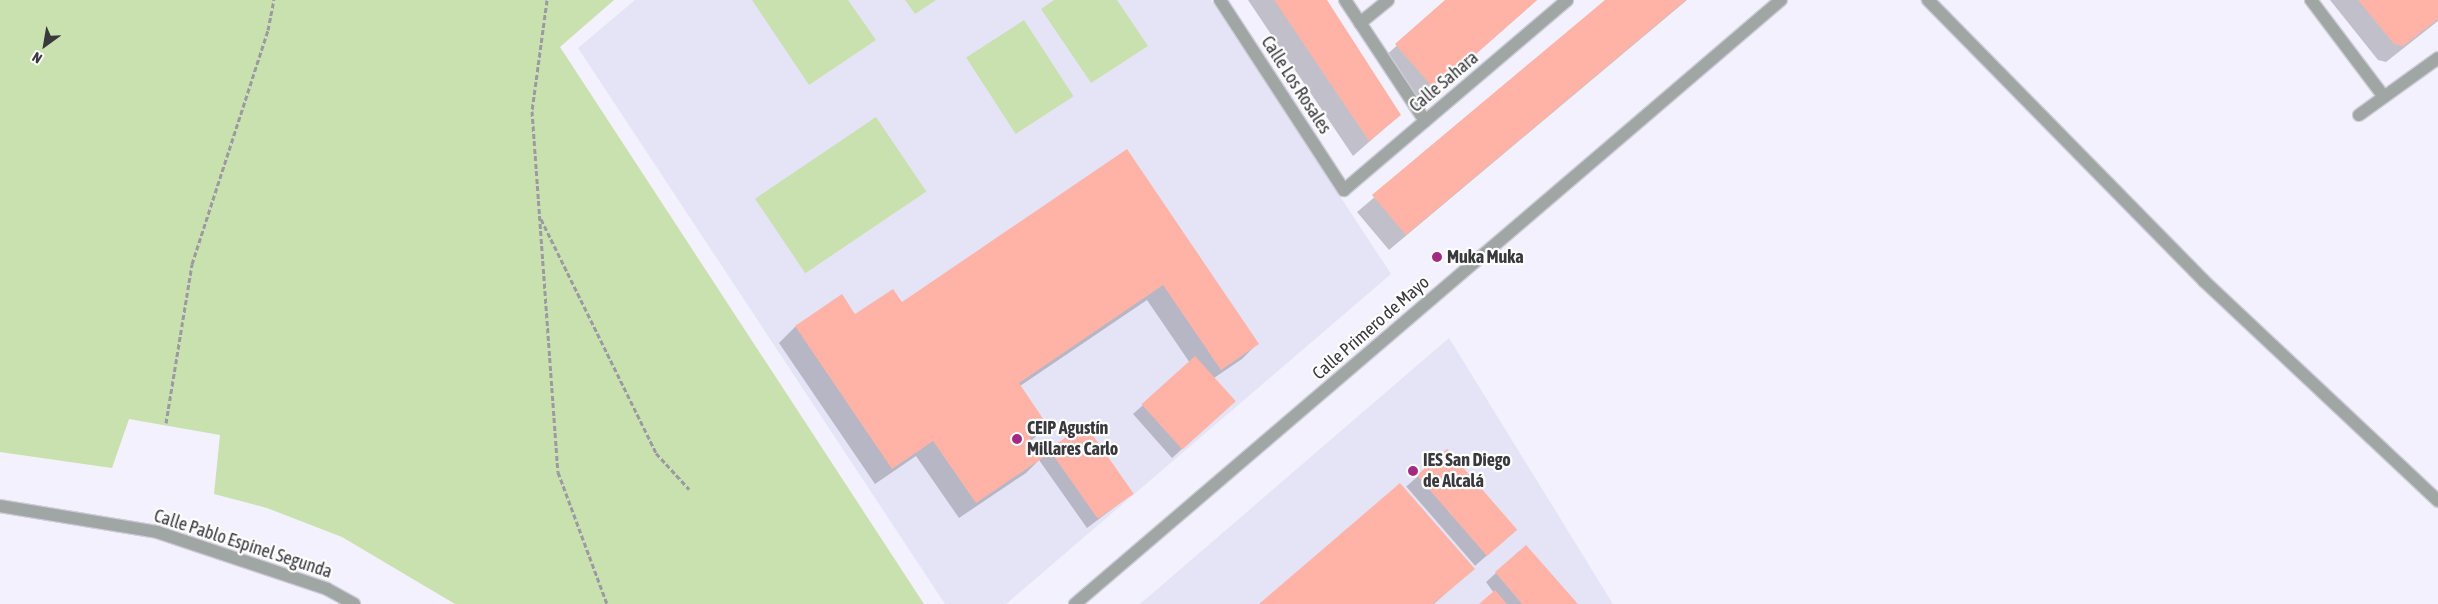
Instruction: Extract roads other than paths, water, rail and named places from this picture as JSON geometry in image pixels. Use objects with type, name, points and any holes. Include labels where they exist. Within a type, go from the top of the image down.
[{"type":"street","name":"Calle Los Rosales","points":[[1220,0],[1344,190]]},
{"type":"street","points":[[1345,0],[1425,121]]},
{"type":"street","points":[[1360,22],[1388,0]]},
{"type":"street","name":"Calle Sahara","points":[[1344,190],[1567,0]]},
{"type":"street","name":"Calle Primero de Mayo","points":[[1075,604],[1781,0]]},
{"type":"street","points":[[1928,0],[2204,281],[2438,501]]},
{"type":"street","points":[[2311,0],[2384,97]]},
{"type":"street","points":[[2359,115],[2438,58]]},
{"type":"street","name":"Calle Pablo Espinel Segunda","points":[[0,506],[157,532],[327,589],[354,604]]},
{"type":"place","name":"Muka Muka","points":[[1437,257]]},
{"type":"place","name":"CEIP Agustín Millares Carlo","points":[[1017,439]]},
{"type":"place","name":"IES San Diego de Alcalá","points":[[1413,471]]}]
